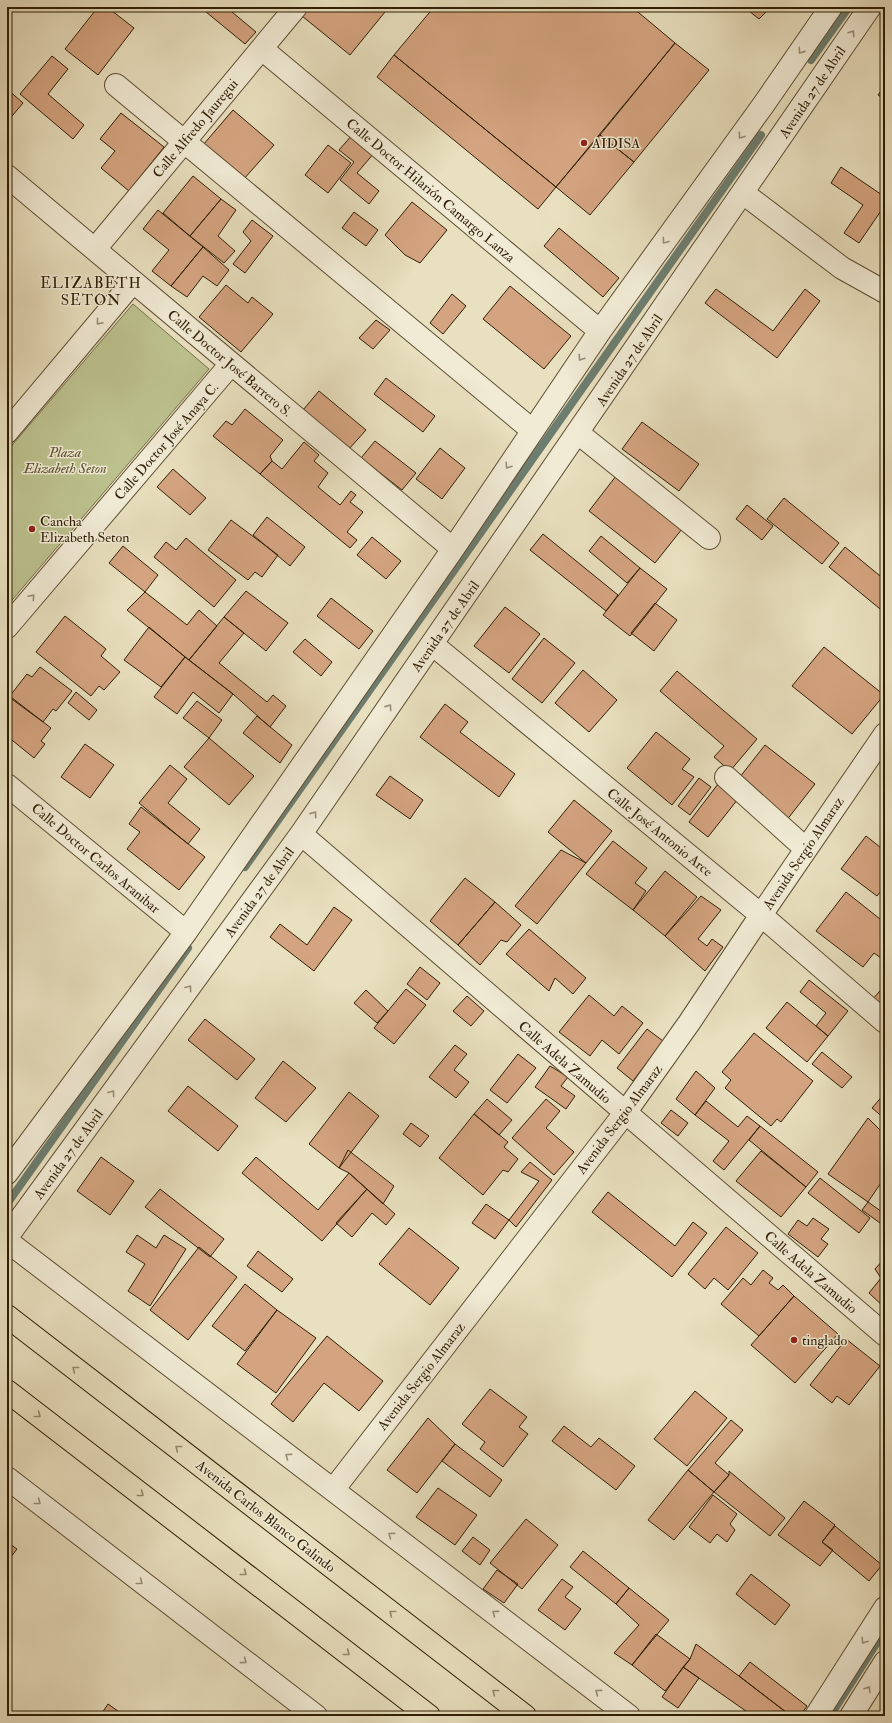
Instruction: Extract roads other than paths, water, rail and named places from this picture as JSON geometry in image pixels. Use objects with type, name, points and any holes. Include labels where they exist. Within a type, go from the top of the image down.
[{"type":"highway","name":"Avenida Carlos Blanco Galindo","points":[[7,1316],[525,1716]]},
{"type":"highway","points":[[7,1391],[429,1716]]},
{"type":"street","name":"Calle Alfredo Jauregui","points":[[95,249],[296,7]]},
{"type":"street","points":[[7,1173],[186,932],[453,549],[600,331],[764,104],[831,7]]},
{"type":"street","name":"Avenida 27 de Abril","points":[[7,1237],[301,834],[870,7]]},
{"type":"street","name":"Calle Doctor Hilarión Camargo Lanza","points":[[262,49],[600,331]]},
{"type":"street","points":[[116,85],[532,430]]},
{"type":"street","points":[[764,104],[791,123]]},
{"type":"street","name":"Calle Doctor José Barrero S.","points":[[7,176],[453,549]]},
{"type":"street","points":[[743,192],[842,268],[885,292]]},
{"type":"street","points":[[7,432],[134,282]]},
{"type":"street","name":"Calle Doctor José Anaya C.","points":[[7,627],[231,364]]},
{"type":"street","points":[[578,433],[709,538]]},
{"type":"street","name":"Calle José Antonio Arce","points":[[432,644],[761,915],[885,1022]]},
{"type":"street","name":"Avenida Sergio Almaraz","points":[[333,1490],[625,1113],[689,1023],[885,734]]},
{"type":"street","points":[[726,777],[806,849]]},
{"type":"street","name":"Calle Doctor Carlos Aranibar","points":[[7,785],[186,932]]},
{"type":"street","name":"Calle Adela Zamudio","points":[[301,834],[885,1335]]},
{"type":"street","points":[[7,1241],[629,1716]]},
{"type":"street","points":[[7,1478],[316,1716]]},
{"type":"street","points":[[816,1716],[885,1608]]},
{"type":"street","points":[[851,1716],[885,1662]]},
{"type":"waterway","points":[[811,60],[849,7]]},
{"type":"waterway","points":[[245,867],[761,135]]},
{"type":"waterway","points":[[7,1204],[188,948]]},
{"type":"waterway","points":[[830,1716],[885,1630]]},
{"type":"place","name":"AIDISA","points":[[584,143]]},
{"type":"place","name":"Cancha Elizabeth Seton","points":[[32,529]]},
{"type":"place","name":"tinglado","points":[[794,1340]]},
{"type":"district","name":"ELIZABETH SETON","points":[[91,292]]},
{"type":"park label","name":"Plaza Elizabeth Seton","points":[[65,460]]}]
